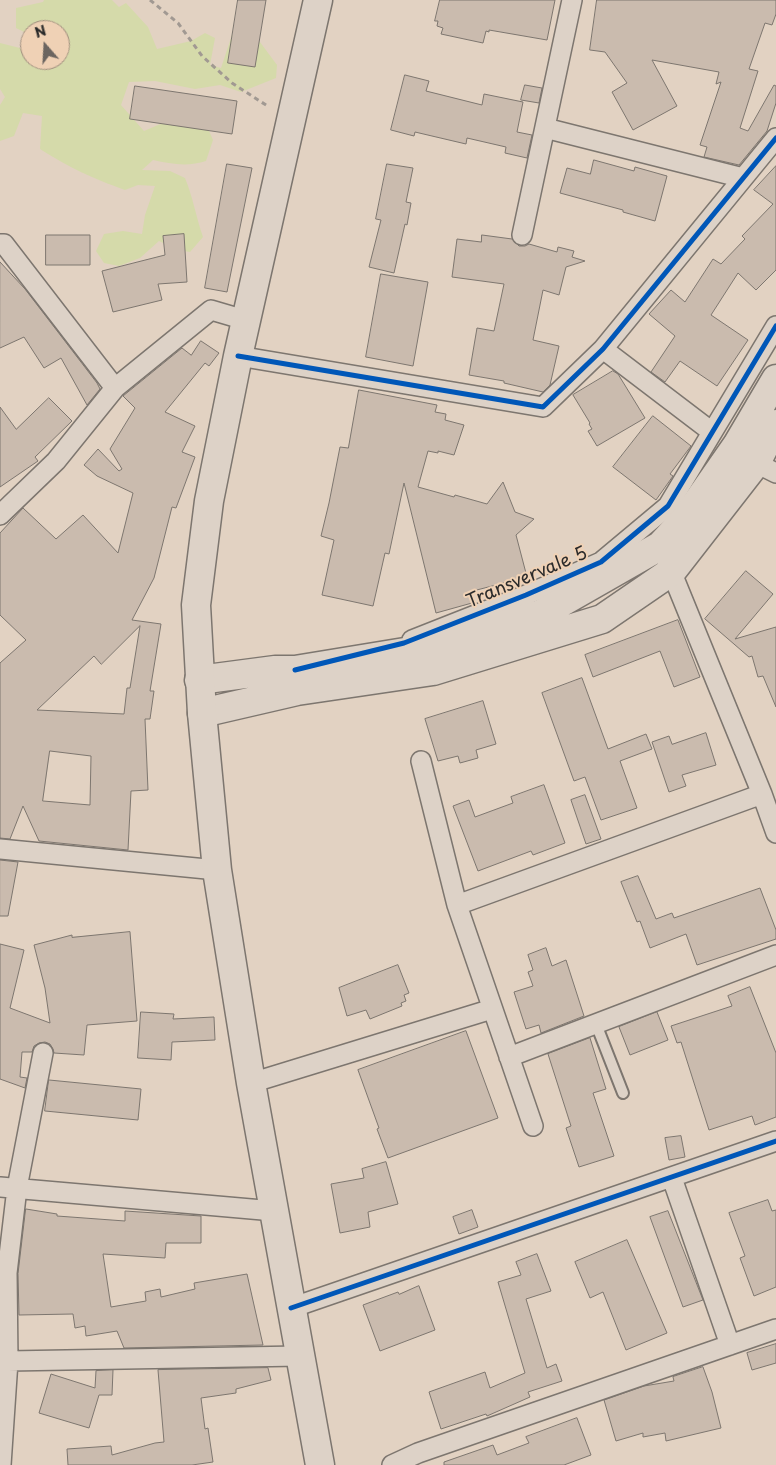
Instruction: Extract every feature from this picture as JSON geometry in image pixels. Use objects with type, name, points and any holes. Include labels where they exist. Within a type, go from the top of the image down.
[{"type":"main road","points":[[318,0],[245,320],[209,501],[196,605],[199,680],[217,870],[251,1083],[320,1465]]},
{"type":"main road","name":"Transvervale 5","points":[[199,680],[275,670],[295,670],[417,650],[541,614],[660,546],[686,518],[737,445],[776,379]]},
{"type":"main road","points":[[202,713],[297,691],[434,671],[602,619],[672,571],[766,468],[776,425]]},
{"type":"street","points":[[522,235],[572,0]]},
{"type":"street","points":[[545,128],[743,178]]},
{"type":"street","points":[[238,356],[543,407],[603,349],[776,138]]},
{"type":"street","points":[[0,244],[4,244],[115,388]]},
{"type":"street","points":[[0,515],[56,462],[115,388],[211,310],[245,320]]},
{"type":"street","name":"Transvervale 5","points":[[295,670],[404,643],[526,595],[600,562],[668,506],[776,326]]},
{"type":"street","points":[[603,349],[712,432]]},
{"type":"street","points":[[660,546],[672,571],[776,833]]},
{"type":"street","points":[[421,762],[457,906],[533,1126]]},
{"type":"street","points":[[457,906],[762,794]]},
{"type":"street","points":[[0,849],[217,870]]},
{"type":"street","points":[[509,1057],[776,955]]},
{"type":"street","points":[[251,1083],[492,1009]]},
{"type":"street","points":[[1,1465],[8,1361],[8,1187],[43,1053]]},
{"type":"street","points":[[291,1308],[776,1141]]},
{"type":"street","points":[[672,1178],[730,1345]]},
{"type":"street","points":[[8,1187],[274,1211]]},
{"type":"street","points":[[392,1465],[427,1450],[776,1329]]},
{"type":"street","points":[[8,1361],[300,1356]]},
{"type":"lane","points":[[596,1024],[623,1093]]},
{"type":"path","points":[[150,0],[178,23],[202,56],[217,70],[232,83],[275,110]]},
{"type":"green space","points":[[44,0],[112,0],[119,7],[126,3],[148,27],[157,49],[191,41],[205,33],[215,38],[210,65],[221,68],[232,35],[257,38],[277,65],[276,78],[241,92],[220,85],[195,89],[155,81],[129,82],[121,105],[144,131],[172,119],[203,117],[213,140],[206,161],[173,164],[153,160],[142,170],[170,171],[185,178],[203,237],[190,252],[178,250],[159,241],[140,258],[119,266],[104,263],[96,251],[104,234],[123,231],[142,234],[145,215],[155,186],[138,185],[125,190],[81,172],[40,149],[42,116],[23,113],[14,136],[0,141],[0,105],[5,97],[0,89],[0,43],[20,48],[20,70],[70,70],[70,20],[20,20],[20,30],[16,28],[16,8],[43,2]]},
{"type":"building","points":[[238,0],[266,0],[255,67],[228,63]]},
{"type":"building","points":[[440,0],[555,0],[547,40],[489,30],[489,32],[486,31],[483,43],[441,34],[443,28],[437,26],[438,21],[435,21]]},
{"type":"building","points":[[597,0],[776,0],[776,14],[772,25],[765,23],[749,69],[758,71],[740,128],[748,131],[774,85],[776,86],[776,103],[767,131],[739,165],[704,157],[707,147],[700,145],[721,82],[716,84],[719,72],[652,60],[677,106],[633,130],[612,92],[627,83],[605,52],[590,50]]},
{"type":"building","points":[[405,75],[429,81],[426,91],[482,105],[484,94],[523,102],[517,132],[532,135],[527,158],[505,153],[506,147],[467,138],[466,144],[415,132],[414,136],[391,130]]},
{"type":"building","points":[[525,85],[542,88],[539,103],[521,100]]},
{"type":"building","points":[[135,86],[237,101],[232,134],[130,119]]},
{"type":"building","points":[[594,160],[634,171],[635,167],[667,176],[655,221],[623,212],[623,210],[560,193],[567,168],[590,174]]},
{"type":"building","points":[[227,164],[252,168],[227,292],[205,288]]},
{"type":"building","points":[[387,164],[413,168],[406,202],[411,203],[394,273],[369,267],[381,220],[376,219]]},
{"type":"building","points":[[776,166],[776,270],[756,290],[738,273],[711,315],[748,340],[717,386],[680,361],[665,382],[651,372],[675,336],[649,314],[671,290],[685,302],[713,259],[721,264],[745,239],[742,236],[773,204],[754,190]]},
{"type":"building","points":[[184,234],[187,282],[158,284],[162,300],[113,312],[102,271],[165,255],[163,236]]},
{"type":"building","points":[[46,235],[90,235],[90,265],[46,265]]},
{"type":"building","points":[[482,235],[512,239],[519,246],[529,244],[557,252],[558,247],[574,251],[572,257],[585,261],[566,267],[559,295],[543,290],[533,340],[559,346],[550,385],[543,392],[504,383],[504,381],[469,375],[477,328],[494,331],[504,284],[452,277],[457,239],[481,242]]},
{"type":"building","points":[[0,262],[25,289],[97,383],[100,389],[87,405],[61,358],[44,368],[24,337],[0,348]]},
{"type":"building","points":[[381,274],[428,282],[413,366],[366,357]]},
{"type":"building","points":[[201,341],[219,353],[209,366],[205,363],[165,412],[195,426],[182,452],[195,457],[176,508],[172,507],[154,578],[132,620],[161,624],[150,691],[154,691],[150,719],[145,719],[148,790],[131,791],[128,850],[39,841],[23,806],[10,839],[0,838],[0,663],[26,640],[0,615],[0,533],[23,508],[56,539],[83,515],[118,553],[133,493],[97,476],[84,465],[98,449],[119,471],[122,469],[110,449],[135,408],[123,396],[182,348],[191,355]],"holes":[[[140,626],[130,688],[127,688],[124,714],[37,710],[94,656],[101,664]],[[50,751],[91,756],[90,805],[43,801]]]},
{"type":"building","points":[[613,371],[618,374],[645,418],[597,446],[588,431],[592,429],[590,423],[573,395]]},
{"type":"building","points":[[359,390],[437,405],[435,412],[446,414],[445,420],[464,425],[454,455],[438,451],[438,453],[428,451],[418,487],[487,504],[503,482],[515,512],[534,519],[516,535],[527,577],[469,592],[472,603],[436,613],[404,483],[389,554],[385,553],[373,606],[322,595],[334,540],[321,536],[340,447],[348,448]]},
{"type":"building","points":[[49,398],[72,421],[35,457],[38,461],[0,487],[0,407],[16,429]]},
{"type":"building","points":[[653,416],[691,446],[670,474],[673,476],[656,500],[613,467]]},
{"type":"building","points":[[746,571],[773,594],[735,639],[776,627],[776,707],[763,676],[758,677],[752,656],[749,657],[705,619]]},
{"type":"building","points":[[678,620],[700,677],[674,687],[660,651],[593,677],[585,655]]},
{"type":"building","points":[[582,678],[608,749],[646,734],[652,749],[620,761],[637,808],[601,820],[585,777],[574,781],[542,693]]},
{"type":"building","points":[[483,701],[496,744],[476,750],[478,758],[460,763],[458,756],[438,761],[425,719]]},
{"type":"building","points":[[706,733],[716,765],[682,775],[686,786],[669,792],[652,742],[669,736],[672,744]]},
{"type":"building","points":[[544,785],[565,843],[533,855],[531,851],[478,871],[453,806],[469,800],[475,817],[513,803],[511,797]]},
{"type":"building","points":[[585,795],[601,839],[586,844],[571,800]]},
{"type":"building","points":[[0,860],[18,862],[8,916],[0,916]]},
{"type":"building","points":[[638,876],[656,919],[672,913],[674,918],[760,888],[776,930],[776,939],[697,965],[686,934],[650,948],[640,921],[637,922],[621,882]]},
{"type":"building","points":[[130,932],[137,1021],[87,1025],[84,1055],[54,1053],[50,1044],[45,1042],[34,1046],[32,1052],[22,1052],[20,1077],[27,1078],[25,1088],[0,1079],[0,944],[24,950],[10,1008],[50,1023],[45,988],[34,945],[72,935],[72,937]]},
{"type":"building","points":[[546,948],[552,966],[566,960],[584,1016],[541,1033],[539,1025],[526,1029],[514,992],[533,986],[528,972],[533,970],[528,955]]},
{"type":"building","points":[[398,965],[409,993],[404,995],[406,1001],[401,1003],[402,1006],[370,1019],[366,1010],[347,1016],[339,988]]},
{"type":"building","points":[[750,987],[776,1053],[776,1117],[755,1125],[752,1116],[709,1130],[681,1042],[677,1043],[671,1026],[732,1006],[728,996]]},
{"type":"building","points":[[141,1012],[174,1014],[173,1019],[214,1017],[215,1040],[172,1042],[171,1060],[138,1058]]},
{"type":"building","points":[[657,1012],[668,1040],[630,1055],[619,1027]]},
{"type":"building","points":[[466,1031],[498,1118],[388,1158],[358,1070]]},
{"type":"building","points":[[590,1038],[606,1089],[593,1093],[614,1156],[579,1167],[566,1128],[571,1126],[548,1054]]},
{"type":"building","points":[[49,1080],[141,1089],[138,1120],[45,1111]]},
{"type":"building","points":[[681,1136],[685,1157],[669,1160],[665,1138]]},
{"type":"building","points":[[386,1162],[398,1204],[368,1212],[370,1227],[340,1233],[331,1184],[364,1178],[362,1169]]},
{"type":"building","points":[[768,1200],[772,1211],[776,1210],[776,1287],[754,1296],[740,1258],[745,1256],[729,1213]]},
{"type":"building","points":[[26,1209],[57,1214],[57,1216],[125,1221],[125,1211],[201,1216],[201,1243],[166,1243],[165,1258],[103,1254],[111,1307],[146,1301],[145,1292],[160,1289],[161,1297],[195,1289],[194,1283],[247,1274],[263,1345],[124,1348],[117,1331],[86,1336],[85,1326],[75,1328],[73,1314],[19,1315],[18,1274]]},
{"type":"building","points":[[472,1210],[478,1227],[459,1234],[453,1217]]},
{"type":"building","points":[[668,1211],[703,1300],[683,1307],[650,1217]]},
{"type":"building","points":[[627,1240],[667,1333],[626,1350],[603,1292],[590,1298],[575,1262]]},
{"type":"building","points":[[537,1254],[551,1291],[526,1299],[547,1368],[556,1364],[562,1381],[528,1392],[530,1397],[487,1416],[486,1414],[441,1429],[429,1392],[485,1372],[490,1388],[525,1373],[498,1282],[521,1275],[516,1262]]},
{"type":"building","points":[[419,1286],[435,1330],[380,1351],[363,1305]]},
{"type":"building","points":[[776,1344],[776,1363],[752,1370],[747,1353]]},
{"type":"building","points":[[703,1367],[712,1392],[721,1428],[666,1441],[665,1433],[643,1437],[643,1433],[616,1441],[604,1400],[644,1386],[674,1381],[673,1377]]},
{"type":"building","points":[[268,1368],[271,1380],[236,1389],[236,1393],[201,1398],[205,1429],[208,1428],[213,1462],[192,1465],[68,1465],[67,1449],[111,1446],[112,1455],[164,1442],[158,1370]]},
{"type":"building","points":[[113,1370],[112,1395],[99,1395],[89,1428],[39,1413],[51,1374],[95,1388],[96,1371]]},
{"type":"building","points":[[577,1418],[591,1455],[564,1465],[444,1465],[444,1462],[493,1445],[497,1455],[529,1443],[526,1437]]},
{"type":"cycle path","points":[[238,356],[543,407],[603,349],[776,138]]},
{"type":"cycle path","points":[[295,670],[404,643],[526,595],[601,562],[668,506],[776,326]]},
{"type":"cycle path","points":[[291,1308],[776,1141]]}]
